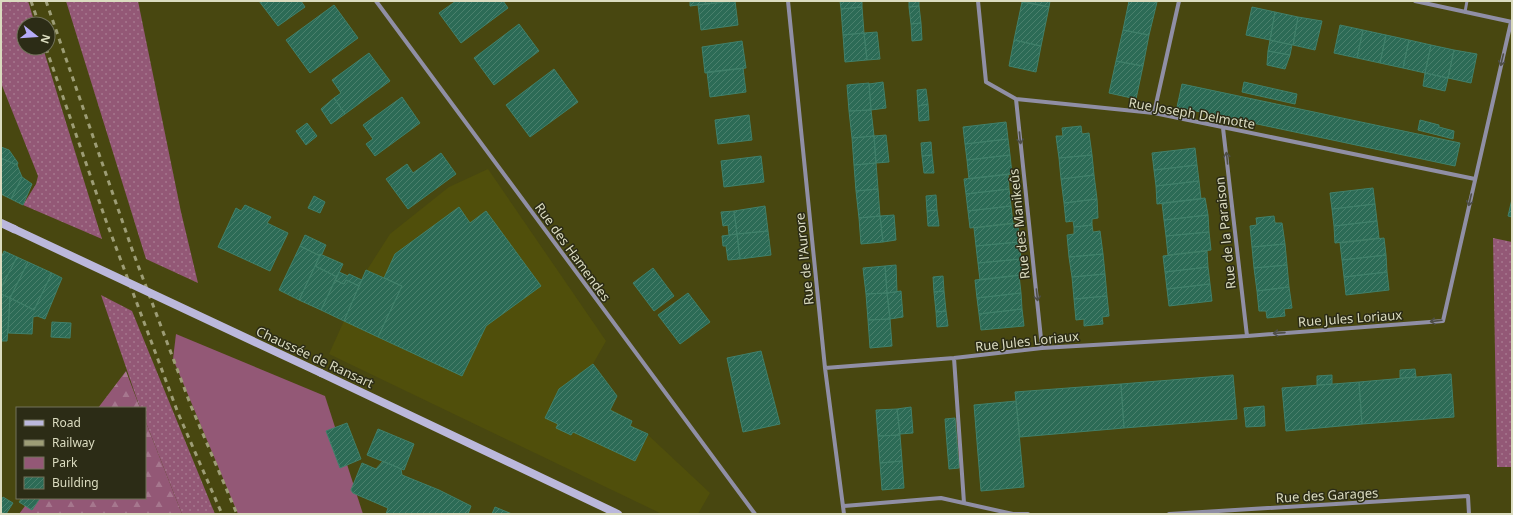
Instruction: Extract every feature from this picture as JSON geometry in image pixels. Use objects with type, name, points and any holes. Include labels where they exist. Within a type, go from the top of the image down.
[{"type":"main road","name":"Chaussée de Ransart","points":[[1,223],[618,514]]},
{"type":"street","name":"Rue des Hamendes","points":[[376,1],[755,514]]},
{"type":"street","name":"Rue de l'Aurore","points":[[788,1],[824,368],[844,514]]},
{"type":"street","name":"Rue Joseph Delmotte","points":[[978,1],[986,82],[1016,99],[1154,113],[1475,179]]},
{"type":"street","points":[[1154,113],[1179,1]]},
{"type":"street","points":[[1415,1],[1512,22]]},
{"type":"street","name":"Rue Jules Loriaux","points":[[824,368],[954,358],[1042,348],[1247,336],[1442,321],[1512,22]]},
{"type":"street","name":"Rue des Manikeûs","points":[[1016,99],[1042,348]]},
{"type":"street","name":"Rue de la Paraison","points":[[1223,128],[1247,336]]},
{"type":"street","points":[[954,358],[964,503]]},
{"type":"street","name":"Rue des Garages","points":[[1169,514],[1468,496],[1469,514]]},
{"type":"street","points":[[844,506],[941,498],[1013,514],[1028,514]]},
{"type":"lane","points":[[1465,12],[1467,1]]},
{"type":"shaded area","points":[[488,169],[606,341],[593,364],[617,396],[611,409],[632,421],[631,425],[647,434],[710,493],[698,514],[662,514],[329,354],[367,270],[390,234],[449,187]]},
{"type":"green space","points":[[1,1],[28,1],[33,16],[16,16],[16,56],[45,56],[102,239],[23,205],[36,184],[38,176],[1,83]]},
{"type":"green space","points":[[66,1],[138,1],[181,212],[198,283],[146,259]]},
{"type":"green space","points":[[1493,238],[1512,242],[1512,467],[1497,467]]},
{"type":"green space","points":[[101,295],[132,311],[215,514],[182,514],[146,423],[146,407],[140,407]]},
{"type":"green space","points":[[176,334],[325,396],[363,514],[238,514],[173,359]]},
{"type":"green space","points":[[126,371],[140,407],[99,407]]},
{"type":"green space","points":[[146,423],[182,514],[19,514],[30,499],[146,499]]},
{"type":"building","points":[[259,1],[301,1],[305,7],[278,26]]},
{"type":"building","points":[[456,1],[503,1],[508,8],[461,43],[439,13]]},
{"type":"building","points":[[690,1],[728,1],[690,6]]},
{"type":"building","points":[[735,1],[738,25],[701,30],[698,5]]},
{"type":"building","points":[[840,1],[862,1],[862,7],[841,9]]},
{"type":"building","points":[[909,1],[919,1],[919,6],[909,7]]},
{"type":"building","points":[[1022,1],[1050,1],[1049,7]]},
{"type":"building","points":[[1129,1],[1157,2],[1149,35],[1123,30]]},
{"type":"building","points":[[1022,2],[1049,7],[1041,46],[1014,40]]},
{"type":"building","points":[[334,5],[358,38],[310,73],[286,40]]},
{"type":"building","points":[[919,6],[921,23],[911,24],[909,7]]},
{"type":"building","points":[[862,7],[864,33],[843,35],[841,9]]},
{"type":"building","points":[[1252,7],[1275,12],[1270,40],[1246,35]]},
{"type":"building","points":[[1275,12],[1298,17],[1293,45],[1270,40]]},
{"type":"building","points":[[1298,17],[1322,21],[1315,50],[1293,45]]},
{"type":"building","points":[[921,23],[922,40],[912,41],[911,24]]},
{"type":"building","points":[[519,24],[539,51],[494,85],[474,58]]},
{"type":"building","points":[[1340,25],[1363,30],[1357,58],[1334,53]]},
{"type":"building","points":[[1123,30],[1149,35],[1143,66],[1116,61]]},
{"type":"building","points":[[1363,30],[1386,35],[1380,63],[1357,58]]},
{"type":"building","points":[[877,32],[880,59],[867,60],[864,33]]},
{"type":"building","points":[[864,33],[867,60],[845,62],[843,35]]},
{"type":"building","points":[[1386,35],[1409,40],[1403,68],[1380,63]]},
{"type":"building","points":[[1014,40],[1041,46],[1036,72],[1009,66]]},
{"type":"building","points":[[1270,40],[1292,45],[1290,55],[1268,51]]},
{"type":"building","points":[[1409,40],[1431,45],[1425,73],[1403,68]]},
{"type":"building","points":[[742,41],[746,68],[705,73],[702,47]]},
{"type":"building","points":[[1431,45],[1454,50],[1448,78],[1425,73]]},
{"type":"building","points":[[1454,50],[1477,54],[1471,83],[1448,78]]},
{"type":"building","points":[[1268,51],[1290,55],[1285,69],[1267,65]]},
{"type":"building","points":[[369,53],[390,81],[345,114],[334,98],[341,93],[332,80]]},
{"type":"building","points":[[1116,61],[1143,66],[1136,99],[1109,93]]},
{"type":"building","points":[[743,68],[746,92],[710,97],[707,72]]},
{"type":"building","points":[[554,69],[578,102],[530,137],[506,105]]},
{"type":"building","points":[[1425,73],[1448,78],[1445,91],[1423,86]]},
{"type":"building","points":[[883,82],[886,108],[871,110],[869,84]]},
{"type":"building","points":[[1244,82],[1297,94],[1295,104],[1242,92]]},
{"type":"building","points":[[869,83],[871,110],[849,111],[847,85]]},
{"type":"building","points":[[1182,84],[1460,143],[1455,166],[1177,107]]},
{"type":"building","points":[[926,89],[928,104],[918,106],[917,90]]},
{"type":"building","points":[[402,97],[420,123],[375,156],[366,144],[373,139],[363,125]]},
{"type":"building","points":[[334,98],[345,114],[331,124],[321,109]]},
{"type":"building","points":[[928,104],[929,120],[919,121],[918,106]]},
{"type":"building","points":[[871,110],[874,136],[852,138],[849,111]]},
{"type":"building","points":[[749,115],[752,140],[718,144],[715,120]]},
{"type":"building","points":[[1420,120],[1454,131],[1453,139],[1418,130]]},
{"type":"building","points":[[1006,122],[1008,139],[965,144],[963,127]]},
{"type":"building","points":[[307,123],[317,136],[306,145],[296,131]]},
{"type":"building","points":[[1081,126],[1082,134],[1089,133],[1092,155],[1059,158],[1056,136],[1063,136],[1062,128]]},
{"type":"building","points":[[886,135],[889,162],[876,163],[874,136]]},
{"type":"building","points":[[874,136],[876,163],[854,165],[852,138]]},
{"type":"building","points":[[1008,139],[1010,155],[967,160],[965,144]]},
{"type":"building","points":[[931,142],[932,155],[922,156],[921,143]]},
{"type":"building","points":[[1,147],[9,150],[18,163],[17,165],[1,158]]},
{"type":"building","points":[[1195,148],[1197,165],[1154,170],[1152,153]]},
{"type":"building","points":[[441,153],[456,174],[408,209],[386,179],[407,164],[413,173]]},
{"type":"building","points":[[932,155],[934,173],[924,173],[922,156]]},
{"type":"building","points":[[1010,155],[1012,174],[969,179],[967,160]]},
{"type":"building","points":[[1092,155],[1094,175],[1061,179],[1059,158]]},
{"type":"building","points":[[761,156],[764,182],[724,187],[721,161]]},
{"type":"building","points":[[1,158],[17,165],[22,177],[11,199],[1,194]]},
{"type":"building","points":[[876,163],[878,189],[856,191],[854,165]]},
{"type":"building","points":[[1197,165],[1199,181],[1156,186],[1154,170]]},
{"type":"building","points":[[1008,174],[1009,189],[966,194],[964,179]]},
{"type":"building","points":[[1094,175],[1097,199],[1064,203],[1061,179]]},
{"type":"building","points":[[22,177],[32,184],[23,205],[11,199]]},
{"type":"building","points":[[1199,181],[1201,199],[1157,204],[1156,186]]},
{"type":"building","points":[[1373,188],[1375,204],[1332,209],[1330,193]]},
{"type":"building","points":[[878,189],[880,216],[859,218],[856,191]]},
{"type":"building","points":[[1009,189],[1011,206],[968,211],[966,194]]},
{"type":"building","points":[[936,195],[937,210],[927,211],[926,196]]},
{"type":"building","points":[[314,196],[325,202],[320,213],[308,208]]},
{"type":"building","points":[[1205,198],[1208,215],[1164,220],[1162,203]]},
{"type":"building","points":[[1097,199],[1098,218],[1092,219],[1092,225],[1074,227],[1073,221],[1066,222],[1064,203]]},
{"type":"building","points":[[1512,199],[1512,217],[1508,216]]},
{"type":"building","points":[[1375,204],[1377,221],[1334,226],[1332,209]]},
{"type":"building","points":[[245,205],[271,217],[267,223],[288,233],[270,271],[218,247],[236,208],[241,211]]},
{"type":"building","points":[[765,206],[768,231],[737,234],[734,211]]},
{"type":"building","points":[[1011,206],[1013,223],[970,228],[968,211]]},
{"type":"building","points":[[459,207],[470,223],[486,211],[541,286],[486,326],[462,376],[378,337],[402,286],[384,278],[395,254]]},
{"type":"building","points":[[937,210],[939,226],[928,226],[927,211]]},
{"type":"building","points":[[734,211],[737,234],[729,235],[728,225],[723,226],[721,212]]},
{"type":"building","points":[[894,215],[896,240],[883,242],[880,216]]},
{"type":"building","points":[[1208,215],[1209,232],[1166,236],[1164,220]]},
{"type":"building","points":[[880,216],[883,242],[861,244],[859,218]]},
{"type":"building","points":[[1274,216],[1275,223],[1282,223],[1285,244],[1252,247],[1250,226],[1257,225],[1256,218]]},
{"type":"building","points":[[1377,221],[1379,238],[1335,243],[1334,226]]},
{"type":"building","points":[[1018,223],[1019,242],[976,246],[974,228]]},
{"type":"building","points":[[1092,225],[1093,232],[1100,231],[1103,254],[1069,257],[1067,235],[1074,234],[1074,227]]},
{"type":"building","points":[[768,231],[771,255],[740,259],[737,234]]},
{"type":"building","points":[[1209,232],[1211,250],[1168,255],[1166,236]]},
{"type":"building","points":[[737,234],[740,259],[728,260],[726,246],[723,246],[722,236]]},
{"type":"building","points":[[305,235],[326,245],[322,254],[319,255],[300,246]]},
{"type":"building","points":[[1384,238],[1386,255],[1342,260],[1340,243]]},
{"type":"building","points":[[1019,242],[1021,259],[978,263],[976,246]]},
{"type":"building","points":[[1285,244],[1287,265],[1254,268],[1252,247]]},
{"type":"building","points":[[300,246],[320,256],[299,300],[279,290]]},
{"type":"building","points":[[4,251],[17,257],[1,288],[1,258]]},
{"type":"building","points":[[1207,251],[1208,267],[1165,272],[1163,256]]},
{"type":"building","points":[[320,254],[343,264],[337,277],[315,266]]},
{"type":"building","points":[[1103,254],[1105,274],[1072,277],[1069,257]]},
{"type":"building","points":[[1386,255],[1387,272],[1344,277],[1342,260]]},
{"type":"building","points":[[17,257],[28,262],[10,298],[1,294],[1,288]]},
{"type":"building","points":[[1021,259],[1023,275],[980,280],[978,263]]},
{"type":"building","points":[[28,262],[52,273],[34,310],[10,298]]},
{"type":"building","points":[[896,265],[897,292],[887,293],[885,266]]},
{"type":"building","points":[[1287,265],[1289,287],[1257,291],[1254,268]]},
{"type":"building","points":[[315,266],[337,277],[321,310],[299,300]]},
{"type":"building","points":[[885,266],[887,293],[866,294],[863,268]]},
{"type":"building","points":[[1208,267],[1210,284],[1167,289],[1165,272]]},
{"type":"building","points":[[653,268],[674,296],[654,311],[633,283]]},
{"type":"building","points":[[366,270],[402,286],[378,337],[344,321]]},
{"type":"building","points":[[339,272],[348,276],[349,274],[362,280],[359,286],[346,280],[344,284],[335,280]]},
{"type":"building","points":[[1387,272],[1389,290],[1346,295],[1344,277]]},
{"type":"building","points":[[52,273],[62,278],[45,319],[37,316],[33,317],[32,334],[8,333],[10,298],[34,310]]},
{"type":"building","points":[[1105,274],[1107,296],[1074,299],[1072,277]]},
{"type":"building","points":[[1019,275],[1021,293],[977,298],[975,280]]},
{"type":"building","points":[[943,276],[944,291],[934,292],[933,277]]},
{"type":"building","points":[[335,280],[344,284],[346,280],[359,286],[344,321],[321,310]]},
{"type":"building","points":[[1210,284],[1212,301],[1169,306],[1167,289]]},
{"type":"building","points":[[1289,287],[1292,308],[1284,309],[1285,316],[1267,318],[1266,311],[1259,311],[1257,291]]},
{"type":"building","points":[[901,291],[903,317],[890,319],[887,293]]},
{"type":"building","points":[[944,291],[946,311],[936,312],[934,292]]},
{"type":"building","points":[[688,293],[710,322],[680,344],[658,315]]},
{"type":"building","points":[[887,293],[890,319],[868,320],[866,294]]},
{"type":"building","points":[[1021,293],[1022,309],[979,314],[977,298]]},
{"type":"building","points":[[1,294],[10,298],[7,341],[1,341]]},
{"type":"building","points":[[1107,296],[1109,316],[1102,317],[1103,324],[1084,326],[1084,319],[1076,320],[1074,299]]},
{"type":"building","points":[[1022,309],[1024,326],[981,330],[979,314]]},
{"type":"building","points":[[946,311],[948,326],[937,327],[936,312]]},
{"type":"building","points":[[890,319],[892,346],[870,348],[868,320]]},
{"type":"building","points":[[52,322],[71,323],[70,338],[51,337]]},
{"type":"building","points":[[761,351],[780,424],[743,432],[727,358]]},
{"type":"building","points":[[593,364],[617,396],[610,410],[632,421],[630,426],[648,434],[635,461],[573,432],[571,435],[556,428],[558,424],[545,418],[559,389]]},
{"type":"building","points":[[1415,369],[1416,377],[1400,378],[1400,370]]},
{"type":"building","points":[[1451,374],[1454,417],[1362,424],[1359,382]]},
{"type":"building","points":[[1233,375],[1237,419],[1124,428],[1121,384]]},
{"type":"building","points":[[1332,375],[1332,384],[1317,385],[1317,376]]},
{"type":"building","points":[[1359,382],[1362,424],[1286,431],[1282,388]]},
{"type":"building","points":[[1121,384],[1124,428],[1020,437],[1015,392]]},
{"type":"building","points":[[1016,401],[1024,487],[981,491],[974,405]]},
{"type":"building","points":[[1264,406],[1265,426],[1246,427],[1244,408]]},
{"type":"building","points":[[911,407],[913,433],[900,434],[897,409]]},
{"type":"building","points":[[897,409],[900,435],[878,436],[876,410]]},
{"type":"building","points":[[955,418],[959,468],[949,469],[945,419]]},
{"type":"building","points":[[347,423],[361,459],[340,468],[326,431]]},
{"type":"building","points":[[378,429],[414,444],[404,470],[367,455]]},
{"type":"building","points":[[900,435],[902,461],[880,463],[878,436]]},
{"type":"building","points":[[383,461],[401,469],[402,475],[439,490],[471,506],[468,514],[386,514],[388,508],[353,493],[351,490],[362,463],[376,469]]},
{"type":"building","points":[[902,461],[904,488],[882,490],[880,463]]},
{"type":"building","points":[[3,497],[13,503],[6,514],[1,512],[1,501]]},
{"type":"building","points":[[21,499],[39,499],[32,510],[19,502]]},
{"type":"building","points":[[495,507],[512,514],[492,514]]},
{"type":"railway","points":[[31,1],[36,16]]},
{"type":"railway","points":[[46,1],[133,252],[191,406],[237,514]]},
{"type":"railway","points":[[49,56],[105,218],[178,413],[222,514]]}]
